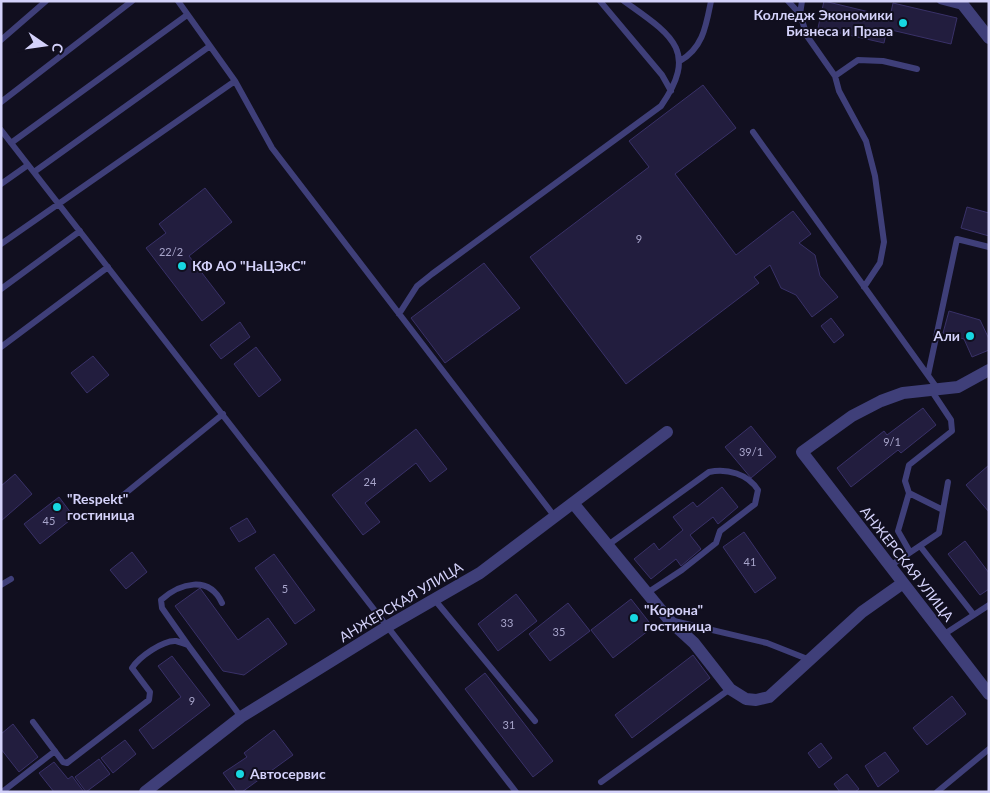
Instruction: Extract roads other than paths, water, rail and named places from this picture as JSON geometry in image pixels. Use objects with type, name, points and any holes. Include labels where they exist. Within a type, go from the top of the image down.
[{"type":"street","points":[[963,4],[989,38]]},
{"type":"street","points":[[934,388],[958,387],[989,370]]},
{"type":"street","name":"АНЖЕРСКАЯ УЛИЦА","points":[[934,388],[903,393],[881,401],[852,416],[802,452],[989,694]]},
{"type":"street","name":"АНЖЕРСКАЯ УЛИЦА","points":[[145,792],[241,717],[388,626],[480,573],[667,432]]},
{"type":"street","points":[[573,502],[670,620],[694,643],[730,689],[746,699],[756,700],[769,696],[862,612],[904,583]]},
{"type":"lane","points":[[1,40],[46,1]]},
{"type":"lane","points":[[1,102],[132,1]]},
{"type":"lane","points":[[178,1],[236,81],[272,148],[555,516]]},
{"type":"lane","points":[[600,1],[662,75],[671,91]]},
{"type":"lane","points":[[399,314],[417,286],[432,274],[661,106],[678,78],[680,61],[677,48],[654,22],[624,1]]},
{"type":"lane","points":[[680,61],[692,54],[703,35],[711,1]]},
{"type":"lane","points":[[788,1],[800,14],[807,36],[835,76],[839,91],[866,141],[875,176],[884,242],[880,264],[864,287]]},
{"type":"lane","points":[[800,14],[802,1]]},
{"type":"lane","points":[[940,1],[963,4]]},
{"type":"lane","points":[[11,143],[188,15]]},
{"type":"lane","points":[[34,172],[210,46]]},
{"type":"lane","points":[[835,76],[858,60],[884,61],[917,69]]},
{"type":"lane","points":[[1,244],[236,81]]},
{"type":"lane","points":[[2,132],[516,792]]},
{"type":"lane","points":[[753,132],[928,375],[951,420],[952,431],[909,465],[905,481],[909,493],[898,531],[910,552]]},
{"type":"lane","points":[[1,184],[28,165]]},
{"type":"lane","points":[[1,289],[80,231]]},
{"type":"lane","points":[[928,375],[957,239],[989,247]]},
{"type":"lane","points":[[1,347],[108,267]]},
{"type":"lane","points":[[116,501],[223,414]]},
{"type":"lane","points":[[608,545],[709,472],[722,469],[735,472],[754,484],[758,490],[755,504],[720,531],[716,543],[682,570],[648,593]]},
{"type":"lane","points":[[890,566],[939,533],[948,482]]},
{"type":"lane","points":[[909,493],[943,510]]},
{"type":"lane","points":[[920,546],[974,615]]},
{"type":"lane","points":[[1,585],[11,579]]},
{"type":"lane","points":[[222,603],[218,594],[210,588],[191,584],[173,590],[162,600],[162,608],[241,717]]},
{"type":"lane","points":[[434,599],[535,720]]},
{"type":"lane","points":[[943,635],[989,605]]},
{"type":"lane","points":[[670,620],[767,643],[810,660]]},
{"type":"lane","points":[[33,722],[63,762],[67,763],[151,697],[150,692],[132,668],[136,662],[166,643],[176,642],[188,645]]},
{"type":"lane","points":[[601,782],[730,689]]},
{"type":"lane","points":[[937,792],[989,749]]},
{"type":"lane","points":[[2,792],[55,751]]},
{"type":"place","name":"Колледж Экономики Бизнеса и Права","points":[[903,23]]},
{"type":"place","name":"КФ АО \"НаЦЭкС\"","points":[[182,266]]},
{"type":"place","name":"Али","points":[[970,336]]},
{"type":"place","name":"\"Respekt\" гостиница","points":[[57,507]]},
{"type":"place","name":"\"Корона\" гостиница","points":[[634,618]]},
{"type":"place","name":"Автосервис","points":[[240,774]]}]
